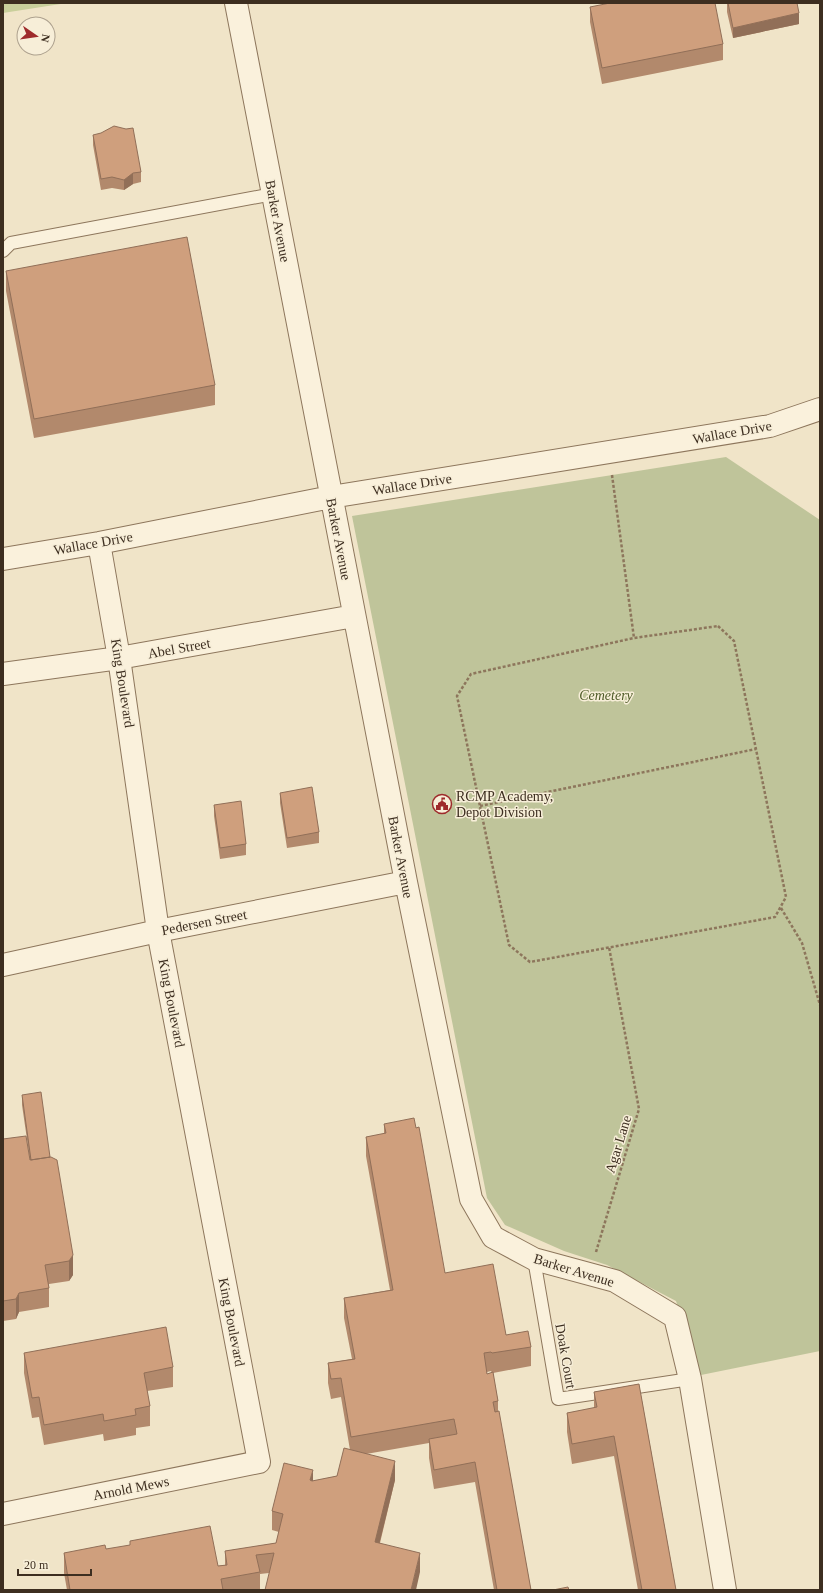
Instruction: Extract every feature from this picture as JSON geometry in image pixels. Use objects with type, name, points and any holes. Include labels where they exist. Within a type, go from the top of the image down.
[{"type":"street","name":"Barker Avenue","points":[[236,3],[406,882],[471,1199],[493,1236],[534,1259],[615,1281],[675,1317],[690,1379],[725,1590]]},
{"type":"street","name":"Wallace Drive","points":[[3,559],[99,543],[331,497],[770,426],[820,409]]},
{"type":"street","name":"King Boulevard","points":[[99,543],[120,658],[158,931],[259,1462]]},
{"type":"street","name":"Abel Street","points":[[3,674],[120,658],[354,616]]},
{"type":"street","name":"Pedersen Street","points":[[3,965],[158,931],[406,882]]},
{"type":"street","name":"Arnold Mews","points":[[3,1514],[259,1462]]},
{"type":"lane","points":[[3,251],[12,243],[273,194]]},
{"type":"lane","name":"Doak Court","points":[[534,1259],[558,1399],[690,1379]]},
{"type":"path","points":[[608,453],[634,638]]},
{"type":"path","points":[[718,626],[734,641],[786,897],[776,916],[530,962],[509,945],[457,696],[471,674],[634,638],[718,626]]},
{"type":"path","points":[[480,806],[756,749]]},
{"type":"path","points":[[780,907],[802,943],[820,1005]]},
{"type":"path","name":"Agar Lane","points":[[589,1274],[639,1109],[609,947]]},
{"type":"green space","points":[[3,3],[67,3],[3,13]]},
{"type":"green space","name":"Cemetery","points":[[726,457],[820,520],[820,1351],[701,1375],[676,1301],[607,1265],[564,1251],[505,1225],[487,1198],[352,516]]},
{"type":"building","points":[[610,3],[715,3],[723,44],[602,68],[590,7]]},
{"type":"building","points":[[728,3],[797,3],[799,13],[733,28]]},
{"type":"building","points":[[114,126],[126,129],[133,128],[141,172],[133,173],[124,180],[112,177],[101,179],[93,135],[101,133]]},
{"type":"building","points":[[187,237],[215,385],[34,419],[6,271]]},
{"type":"building","points":[[312,787],[319,832],[287,838],[280,793]]},
{"type":"building","points":[[241,801],[246,844],[220,848],[214,805]]},
{"type":"building","points":[[41,1092],[50,1157],[31,1160],[22,1095]]},
{"type":"building","points":[[414,1118],[416,1128],[419,1127],[445,1273],[493,1264],[506,1335],[528,1331],[531,1347],[484,1353],[487,1374],[493,1372],[498,1401],[493,1402],[495,1412],[499,1411],[531,1590],[497,1590],[475,1462],[434,1470],[429,1439],[457,1434],[454,1419],[351,1437],[341,1378],[331,1379],[328,1363],[355,1359],[344,1298],[393,1290],[366,1137],[386,1133],[384,1124]]},
{"type":"building","points":[[26,1136],[30,1160],[51,1157],[57,1160],[73,1255],[69,1261],[45,1265],[49,1288],[19,1293],[16,1299],[3,1301],[3,1139]]},
{"type":"building","points":[[166,1327],[173,1367],[144,1373],[150,1406],[135,1409],[136,1415],[104,1421],[103,1414],[44,1425],[39,1397],[32,1398],[24,1353]]},
{"type":"building","points":[[639,1384],[676,1590],[642,1590],[614,1436],[572,1444],[567,1413],[597,1407],[594,1392]]},
{"type":"building","points":[[344,1448],[395,1461],[375,1542],[420,1553],[411,1590],[265,1590],[274,1553],[256,1555],[260,1572],[221,1579],[223,1590],[70,1590],[64,1553],[105,1545],[106,1549],[130,1545],[130,1541],[210,1526],[218,1566],[227,1565],[225,1551],[276,1543],[283,1514],[272,1511],[284,1463],[313,1470],[310,1480],[312,1481],[337,1476]]},
{"type":"building","points":[[568,1587],[569,1590],[553,1590]]},
{"type":"place","name":"RCMP Academy, Depot Division","points":[[442,804]]}]
